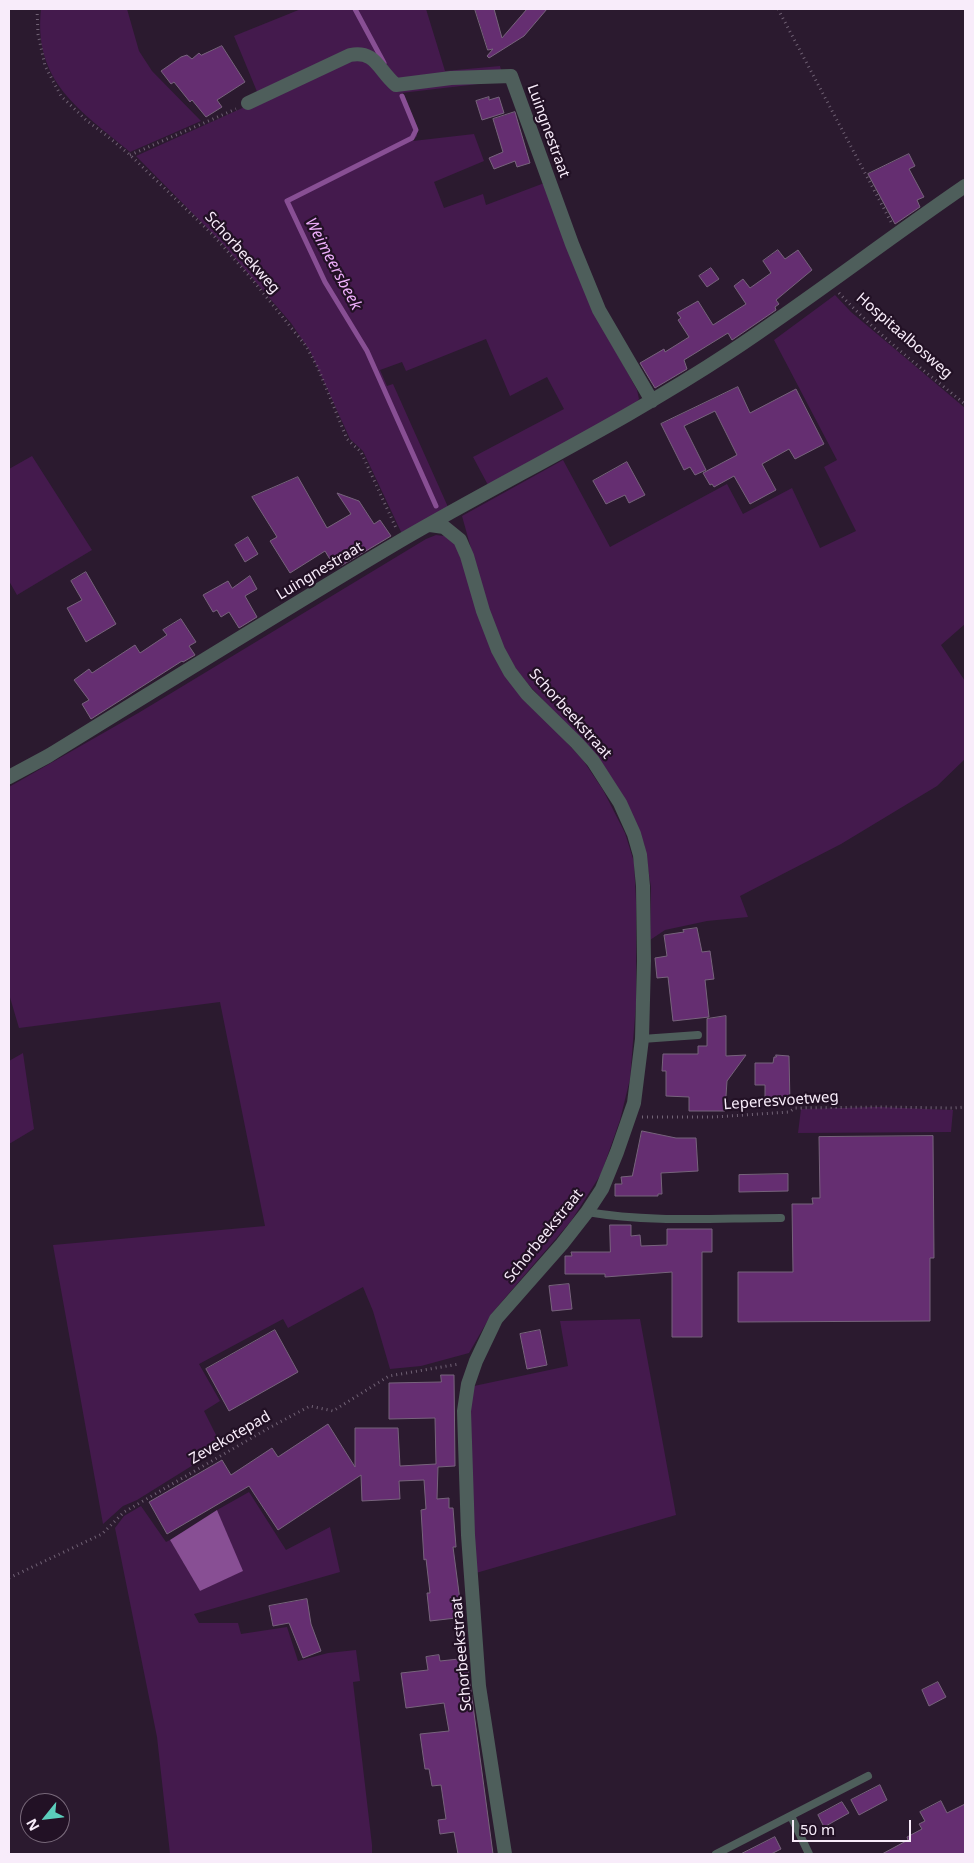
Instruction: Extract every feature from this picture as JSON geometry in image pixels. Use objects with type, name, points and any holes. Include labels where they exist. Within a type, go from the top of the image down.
[{"type":"street","name":"Luingnestraat","points":[[248,103],[350,55],[360,54],[372,57],[385,76],[396,85],[451,78],[511,76],[572,244],[599,310],[652,401]]},
{"type":"street","name":"Luingnestraat","points":[[9,777],[48,756],[401,540],[652,401],[730,352],[830,284],[897,233],[965,186]]},
{"type":"street","name":"Schorbeekstraat","points":[[430,525],[444,527],[460,540],[467,556],[483,611],[498,650],[510,672],[527,694],[593,761],[620,802],[634,834],[640,855],[643,886],[642,1038],[634,1103],[610,1171],[587,1212],[562,1244],[496,1319],[476,1361],[468,1384],[464,1411],[468,1535],[479,1686],[505,1854]]},
{"type":"lane","points":[[642,1038],[698,1035]]},
{"type":"lane","points":[[587,1212],[608,1216],[658,1220],[780,1218]]},
{"type":"lane","points":[[716,1854],[868,1776]]},
{"type":"lane","points":[[791,1816],[809,1854]]},
{"type":"path","name":"Schorbeekweg","points":[[37,9],[38,34],[45,66],[61,96],[86,120],[130,156],[213,235],[251,278],[306,346],[318,368],[347,439],[361,452],[401,540]]},
{"type":"path","points":[[778,9],[873,192],[897,233]]},
{"type":"path","points":[[130,156],[248,103]]},
{"type":"path","name":"Hospitaalbosweg","points":[[830,284],[855,310],[912,361],[965,404]]},
{"type":"path","name":"Leperesvoetweg","points":[[629,1114],[639,1117],[714,1117],[789,1112],[795,1108],[878,1106],[965,1107]]},
{"type":"path","name":"Zevekotepad","points":[[9,1578],[102,1534],[124,1512],[310,1406],[333,1411],[389,1376],[476,1361]]},
{"type":"shaded area","points":[[41,9],[127,9],[139,51],[152,71],[201,121],[130,152],[78,108],[52,75],[44,56],[40,34]]},
{"type":"shaded area","points":[[301,9],[426,9],[445,71],[500,66],[504,81],[401,93],[417,132],[417,136],[413,141],[474,134],[484,161],[434,182],[444,208],[483,194],[486,205],[547,182],[595,313],[637,390],[639,399],[635,404],[488,485],[473,457],[564,409],[547,377],[510,396],[486,339],[406,371],[402,362],[380,370],[387,386],[393,384],[448,507],[402,534],[363,451],[350,439],[310,351],[291,323],[222,243],[136,156],[351,59],[367,50],[258,94],[234,36]]},
{"type":"shaded area","points":[[835,295],[851,312],[965,408],[965,624],[941,645],[965,681],[965,759],[937,786],[841,844],[740,896],[748,917],[707,921],[665,930],[650,940],[651,887],[644,844],[577,736],[528,684],[512,664],[498,637],[486,602],[462,516],[563,460],[610,547],[727,484],[743,514],[792,488],[820,548],[856,531],[824,467],[837,460],[774,340]]},
{"type":"shaded area","points":[[32,456],[92,550],[17,595],[9,581],[9,469]]},
{"type":"shaded area","points":[[436,535],[444,536],[454,541],[529,702],[583,760],[603,790],[625,833],[634,862],[636,1004],[630,1079],[620,1120],[601,1174],[571,1221],[492,1313],[469,1353],[421,1366],[390,1369],[373,1311],[363,1287],[288,1328],[283,1319],[199,1364],[220,1401],[204,1411],[222,1447],[137,1500],[123,1506],[103,1524],[53,1245],[265,1226],[220,1002],[19,1028],[9,994],[9,787],[140,712],[426,539]]},
{"type":"shaded area","points":[[23,1053],[34,1129],[9,1144],[9,1061]]},
{"type":"shaded area","points":[[878,1107],[953,1110],[951,1132],[798,1133],[801,1109]]},
{"type":"shaded area","points":[[640,1319],[676,1515],[476,1573],[469,1416],[474,1386],[568,1366],[560,1321]]},
{"type":"shaded area","points":[[249,1492],[286,1550],[330,1527],[340,1572],[194,1614],[199,1623],[238,1623],[241,1634],[287,1627],[298,1661],[328,1653],[356,1650],[360,1681],[353,1682],[372,1854],[170,1854],[157,1737],[115,1528],[124,1516],[141,1506],[166,1542],[170,1540],[200,1591],[242,1571],[217,1510]]},
{"type":"shaded area","points":[[217,1510],[243,1571],[200,1591],[170,1540]]},
{"type":"building","points":[[475,9],[494,9],[502,38],[527,9],[547,9],[524,36],[489,58],[487,56],[493,49],[488,50]]},
{"type":"building","points":[[222,46],[245,82],[217,100],[222,107],[206,117],[192,100],[190,102],[174,82],[171,84],[161,71],[181,57],[187,55],[192,59],[199,53],[201,55]]},
{"type":"building","points":[[489,97],[489,100],[499,97],[504,113],[482,120],[476,101]]},
{"type":"building","points":[[515,112],[530,163],[517,167],[515,161],[494,169],[489,158],[503,152],[493,119]]},
{"type":"building","points":[[909,154],[915,166],[909,169],[924,197],[917,200],[920,207],[895,224],[868,174]]},
{"type":"building","points":[[778,250],[785,259],[798,250],[812,270],[776,300],[779,304],[775,307],[776,310],[732,340],[728,333],[684,360],[687,369],[655,388],[640,363],[664,349],[665,352],[689,337],[678,320],[681,318],[677,313],[698,301],[713,325],[746,304],[734,286],[743,279],[750,288],[771,273],[763,261]]},
{"type":"building","points":[[711,268],[719,279],[707,287],[699,276]]},
{"type":"building","points":[[738,387],[750,413],[796,389],[824,444],[795,459],[789,449],[762,464],[776,490],[750,504],[734,476],[714,487],[712,484],[710,485],[703,473],[737,455],[715,411],[684,426],[706,470],[695,475],[690,467],[684,470],[661,424]]},
{"type":"building","points":[[627,462],[645,495],[629,503],[625,495],[606,504],[593,481]]},
{"type":"building","points":[[298,477],[327,528],[351,514],[337,493],[359,501],[374,524],[380,520],[391,536],[339,567],[334,558],[331,561],[325,551],[290,573],[270,541],[277,537],[252,497]]},
{"type":"building","points":[[248,537],[258,554],[245,562],[235,545]]},
{"type":"building","points":[[86,572],[116,624],[86,642],[67,608],[82,600],[71,581]]},
{"type":"building","points":[[250,576],[257,589],[245,596],[257,617],[239,628],[229,612],[221,617],[217,610],[213,612],[203,595],[228,581],[232,588]]},
{"type":"building","points":[[181,619],[196,642],[189,646],[195,655],[182,661],[91,719],[82,704],[89,700],[74,680],[89,669],[92,673],[135,645],[140,653],[167,635],[163,630]]},
{"type":"building","points":[[697,928],[702,952],[710,951],[714,979],[705,980],[709,1017],[673,1021],[668,977],[657,978],[655,958],[667,956],[664,935]]},
{"type":"building","points":[[726,1016],[726,1056],[746,1055],[727,1081],[725,1111],[689,1111],[689,1097],[666,1096],[666,1071],[662,1071],[663,1054],[698,1054],[698,1046],[707,1046],[707,1019]]},
{"type":"building","points":[[776,1055],[789,1056],[790,1104],[765,1105],[765,1085],[755,1085],[755,1063],[773,1063]]},
{"type":"building","points":[[642,1131],[676,1138],[696,1138],[698,1171],[661,1173],[662,1194],[658,1194],[658,1196],[615,1196],[615,1184],[622,1184],[621,1177],[632,1176]]},
{"type":"building","points":[[933,1136],[934,1258],[930,1258],[930,1321],[738,1322],[738,1272],[793,1272],[792,1204],[813,1204],[812,1198],[820,1198],[819,1137]]},
{"type":"building","points":[[788,1174],[788,1191],[739,1192],[739,1175]]},
{"type":"building","points":[[610,1225],[631,1225],[631,1236],[640,1235],[641,1246],[667,1245],[667,1229],[712,1229],[712,1252],[702,1252],[702,1337],[672,1337],[672,1272],[605,1277],[605,1274],[565,1274],[565,1256],[572,1256],[571,1252],[610,1252]]},
{"type":"building","points":[[569,1284],[572,1309],[552,1311],[549,1286]]},
{"type":"building","points":[[275,1330],[298,1372],[229,1411],[206,1369]]},
{"type":"building","points":[[540,1330],[547,1365],[527,1369],[520,1334]]},
{"type":"building","points":[[441,1375],[454,1375],[455,1466],[438,1467],[437,1499],[449,1498],[449,1508],[453,1508],[456,1547],[453,1547],[461,1608],[455,1611],[456,1618],[430,1621],[427,1593],[430,1593],[426,1559],[424,1560],[421,1510],[426,1509],[424,1480],[399,1481],[400,1499],[362,1501],[361,1475],[278,1530],[249,1486],[167,1534],[149,1502],[222,1460],[231,1475],[272,1448],[278,1457],[328,1424],[355,1467],[355,1428],[398,1428],[400,1466],[436,1464],[435,1418],[389,1419],[389,1383],[441,1382]]},
{"type":"building","points":[[307,1599],[311,1624],[321,1651],[303,1658],[289,1623],[273,1626],[269,1606]]},
{"type":"building","points":[[439,1655],[440,1661],[459,1659],[459,1661],[467,1661],[493,1854],[458,1854],[454,1832],[440,1834],[438,1820],[446,1819],[441,1785],[432,1786],[429,1769],[425,1769],[420,1734],[449,1731],[444,1703],[406,1708],[401,1673],[428,1670],[426,1657]]},
{"type":"building","points":[[938,1682],[946,1697],[929,1706],[922,1690]]},
{"type":"building","points":[[880,1785],[887,1800],[859,1815],[851,1800]]},
{"type":"building","points":[[941,1801],[947,1813],[965,1804],[965,1854],[882,1854],[908,1840],[907,1837],[922,1829],[919,1824],[925,1821],[920,1812]]},
{"type":"building","points":[[842,1802],[849,1813],[824,1827],[818,1815]]},
{"type":"building","points":[[775,1837],[781,1849],[771,1854],[741,1854]]},
{"type":"waterway","name":"Weimeersbeek","points":[[355,9],[384,63]]},
{"type":"waterway","name":"Weimeersbeek","points":[[402,96],[416,130],[412,138],[287,201],[325,282],[367,351],[436,506]]}]
